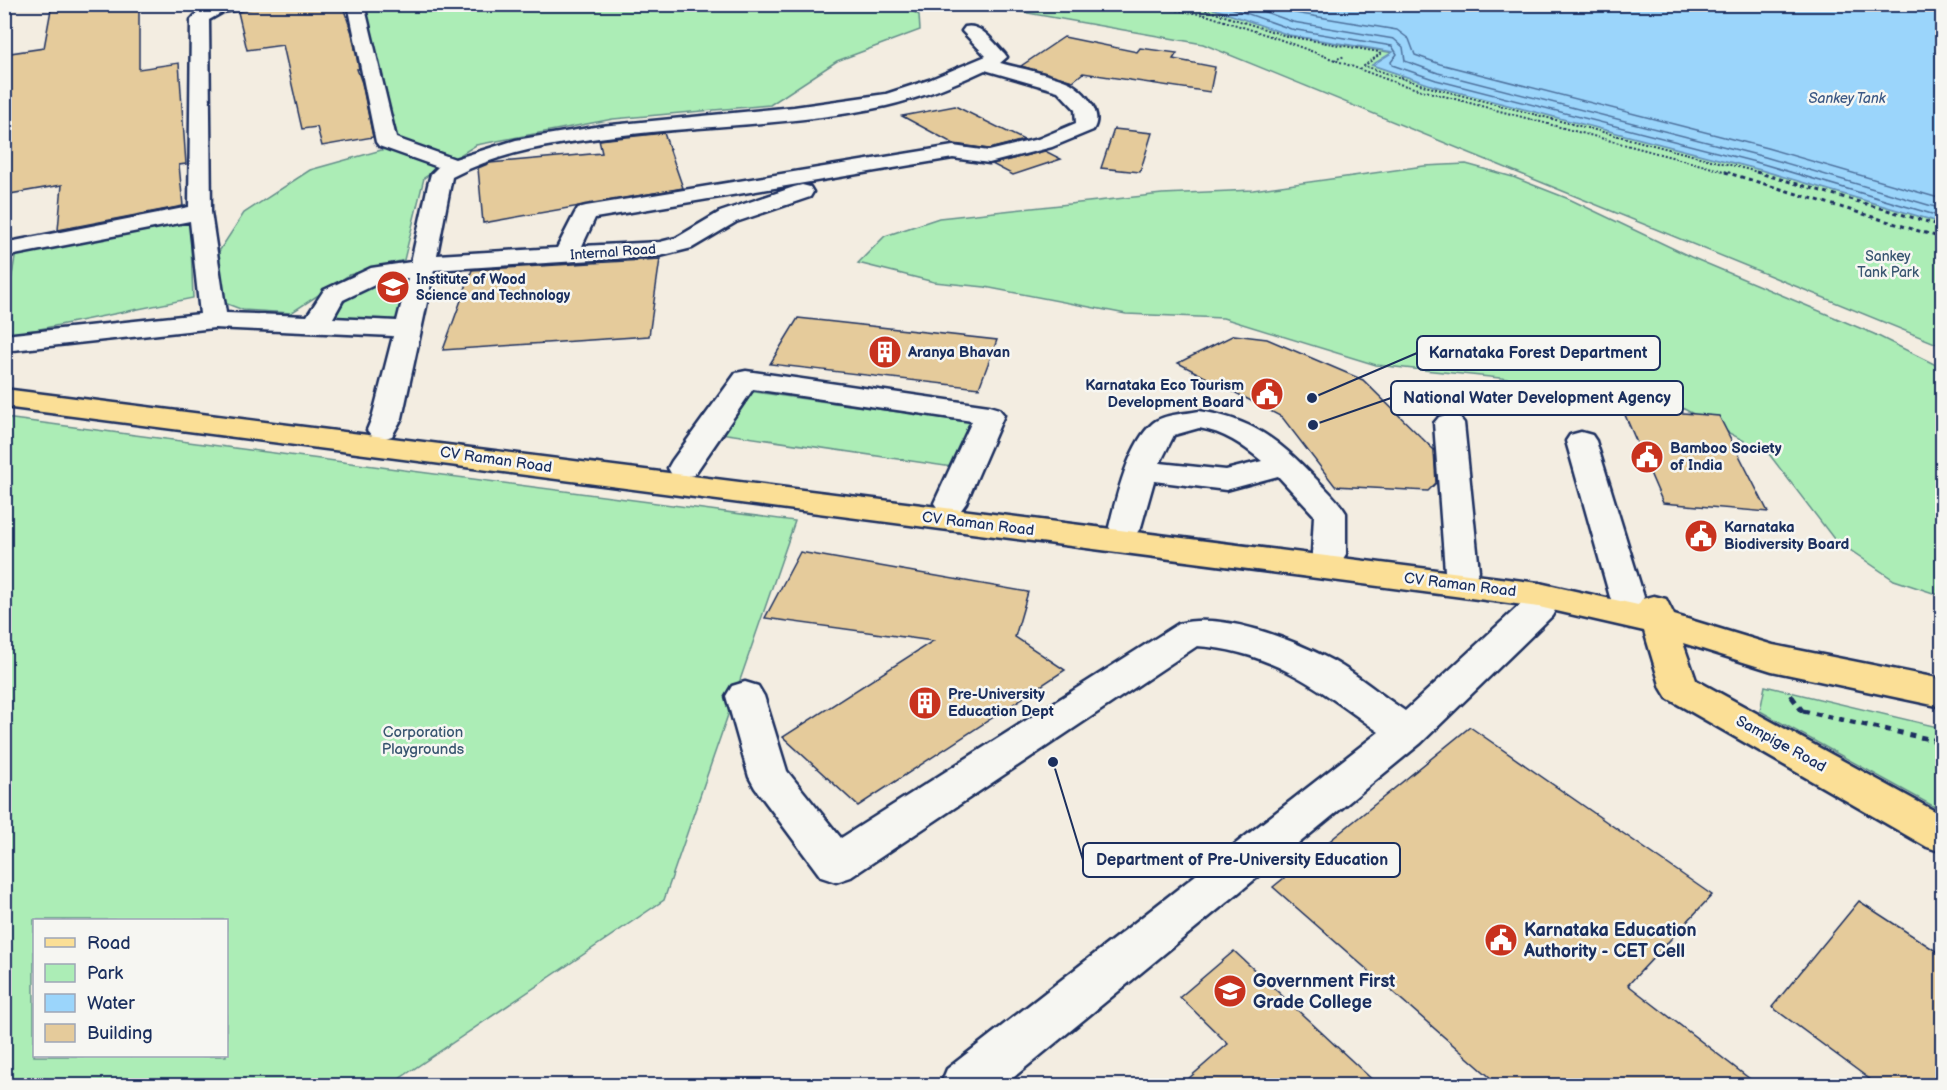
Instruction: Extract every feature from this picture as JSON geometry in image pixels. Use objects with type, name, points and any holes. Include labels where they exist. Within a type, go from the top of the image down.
[{"type":"main road","name":"CV Raman Road","points":[[4,383],[1125,526],[1330,541],[1462,571],[1537,580],[1827,651],[1942,675]]},
{"type":"main road","name":"CV Raman Road","points":[[4,398],[1646,607],[1772,658],[1942,693]]},
{"type":"main road","name":"Sampige Road","points":[[1646,607],[1680,688],[1942,834]]},
{"type":"lane","points":[[214,320],[200,212],[200,20],[204,14],[212,10],[240,4]]},
{"type":"lane","points":[[356,4],[386,142],[456,166]]},
{"type":"lane","points":[[382,430],[387,418],[406,329],[423,266],[435,197],[442,174],[456,166],[499,151],[591,133],[870,103],[920,92],[998,57],[971,31]]},
{"type":"lane","points":[[566,255],[586,213],[953,152],[989,157],[1045,143],[1086,126],[1084,108],[1065,87],[984,64]]},
{"type":"lane","name":"Internal Road","points":[[316,324],[333,295],[380,273],[423,266],[660,249],[684,243],[728,217],[825,184]]},
{"type":"lane","points":[[4,250],[200,212]]},
{"type":"lane","points":[[4,343],[214,320],[406,329]]},
{"type":"lane","points":[[683,468],[746,379],[988,415],[950,503]]},
{"type":"lane","points":[[1125,526],[1152,445],[1165,428],[1187,420],[1214,419],[1238,430],[1286,464],[1330,513],[1330,541]]},
{"type":"lane","points":[[1449,423],[1462,571]]},
{"type":"lane","points":[[1581,441],[1646,607]]},
{"type":"lane","points":[[1138,482],[1226,480],[1286,464]]},
{"type":"lane","points":[[964,1086],[1407,732],[1540,607],[1539,595]]},
{"type":"lane","points":[[745,696],[769,777],[836,864],[1191,633],[1225,634],[1272,649],[1320,671],[1407,732]]},
{"type":"path","points":[[1137,4],[1206,15],[1276,38],[1399,84],[1764,182],[1942,238]]},
{"type":"path","points":[[1174,4],[1214,12],[1286,36],[1379,52],[1380,54],[1364,66],[1430,87],[1769,175],[1942,226]]},
{"type":"path","points":[[1206,15],[1214,12]]},
{"type":"path","points":[[1333,61],[1345,56]]},
{"type":"path","points":[[1551,125],[1557,120]]},
{"type":"path","points":[[1802,711],[1942,742]]},
{"type":"green space","points":[[902,4],[919,15],[920,30],[837,61],[770,105],[613,119],[476,145],[454,159],[400,144],[360,5]]},
{"type":"green space","name":"Sankey Tank Park","points":[[1042,4],[1206,6],[1289,35],[1394,53],[1372,65],[1434,86],[1761,170],[1942,223],[1942,346],[1203,44],[1022,12]]},
{"type":"green space","points":[[385,149],[442,166],[424,178],[404,260],[349,275],[291,313],[243,310],[222,302],[214,259],[244,213],[310,170]]},
{"type":"green space","points":[[1466,164],[1513,177],[1569,199],[1691,257],[1874,334],[1942,368],[1942,596],[1894,580],[1834,539],[1769,454],[1669,401],[1624,391],[1376,365],[1223,318],[1126,314],[985,287],[934,282],[858,263],[885,236],[939,218],[1162,194],[1253,190],[1424,166]]},
{"type":"green space","points":[[190,220],[193,298],[5,336],[5,315],[16,252]]},
{"type":"green space","points":[[409,277],[396,322],[334,318],[348,296],[384,279]]},
{"type":"green space","points":[[748,391],[971,422],[952,467],[720,433]]},
{"type":"green space","name":"Corporation Playgrounds","points":[[5,418],[795,521],[664,900],[390,1085],[5,1086]]},
{"type":"green space","points":[[1765,686],[1942,728],[1942,811],[1760,711]]},
{"type":"water","name":"Sankey Tank","points":[[1194,5],[1942,5],[1942,223],[1761,170],[1434,86],[1372,65],[1393,52],[1289,35],[1206,6]]},
{"type":"building","points":[[52,4],[139,4],[139,69],[179,63],[186,164],[179,165],[183,206],[58,230],[62,185],[4,195],[4,54],[44,48]]},
{"type":"building","points":[[269,4],[342,4],[352,33],[359,69],[357,69],[373,137],[322,146],[317,127],[302,129],[283,45],[247,50],[238,12]]},
{"type":"building","points":[[1064,37],[1137,52],[1140,48],[1177,53],[1173,59],[1215,67],[1210,92],[1083,73],[1073,81],[1021,66]]},
{"type":"building","points":[[955,106],[1024,140],[989,149],[954,144],[902,116]]},
{"type":"building","points":[[1114,129],[1152,133],[1140,172],[1101,168]]},
{"type":"building","points":[[664,133],[683,188],[483,223],[478,168],[490,163],[602,153],[599,140]]},
{"type":"building","points":[[1045,151],[1061,159],[1013,175],[992,164]]},
{"type":"building","points":[[660,259],[649,336],[443,350],[472,270]]},
{"type":"building","name":"Aranya Bhavan","points":[[798,318],[997,340],[979,388],[770,364]]},
{"type":"building","points":[[1234,335],[1267,339],[1363,380],[1434,450],[1436,483],[1428,491],[1335,486],[1282,417],[1178,363]]},
{"type":"building","points":[[1622,408],[1719,416],[1768,512],[1663,503]]},
{"type":"building","name":"Pre-University Education Dept","points":[[800,552],[1028,592],[1015,637],[1065,670],[858,806],[783,737],[933,641],[765,618]]},
{"type":"building","name":"Karnataka Education Authority - CET Cell","points":[[1470,727],[1712,895],[1628,985],[1759,1086],[1500,1086],[1273,887]]},
{"type":"building","points":[[1859,901],[1942,955],[1942,1086],[1879,1086],[1772,1007]]},
{"type":"building","points":[[1234,951],[1379,1086],[1180,1086],[1228,1044],[1180,997]]},
{"type":"place","name":"Institute of Wood Science and Technology","points":[[393,287]]},
{"type":"place","name":"Aranya Bhavan","points":[[885,352]]},
{"type":"place","name":"Karnataka Eco Tourism Development Board","points":[[1267,394]]},
{"type":"place","name":"Karnataka Forest Department","points":[[1312,398]]},
{"type":"place","name":"National Water Development Agency","points":[[1313,425]]},
{"type":"place","name":"Bamboo Society of India","points":[[1647,457]]},
{"type":"place","name":"Karnataka Biodiversity Board","points":[[1701,536]]},
{"type":"place","name":"Pre-University Education Dept","points":[[925,703]]},
{"type":"place","name":"Department of Pre-University Education","points":[[1053,762]]},
{"type":"place","name":"Karnataka Education Authority - CET Cell","points":[[1501,940]]},
{"type":"place","name":"Government First Grade College","points":[[1230,991]]}]
